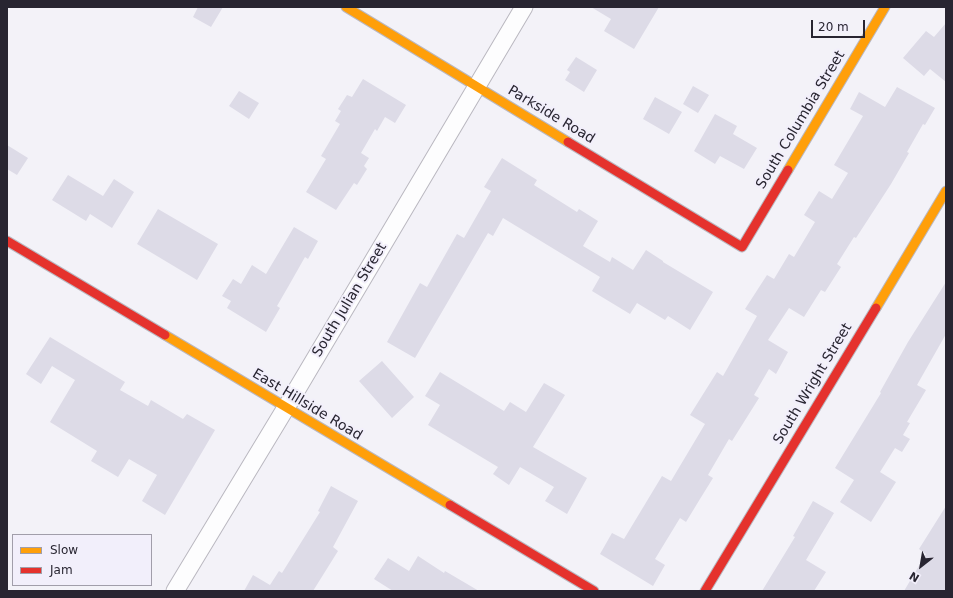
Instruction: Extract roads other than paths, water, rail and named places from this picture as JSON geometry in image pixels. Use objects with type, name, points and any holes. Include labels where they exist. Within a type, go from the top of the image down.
[{"type":"street","name":"Parkside Road","points":[[346,7],[742,247]]},
{"type":"street","name":"South Julian Street","points":[[175,591],[286,409],[524,7]]},
{"type":"street","name":"South Columbia Street","points":[[742,247],[885,7]]},
{"type":"street","name":"South Wright Street","points":[[705,591],[946,191]]},
{"type":"street","name":"East Hillside Road","points":[[7,242],[594,591]]}]
